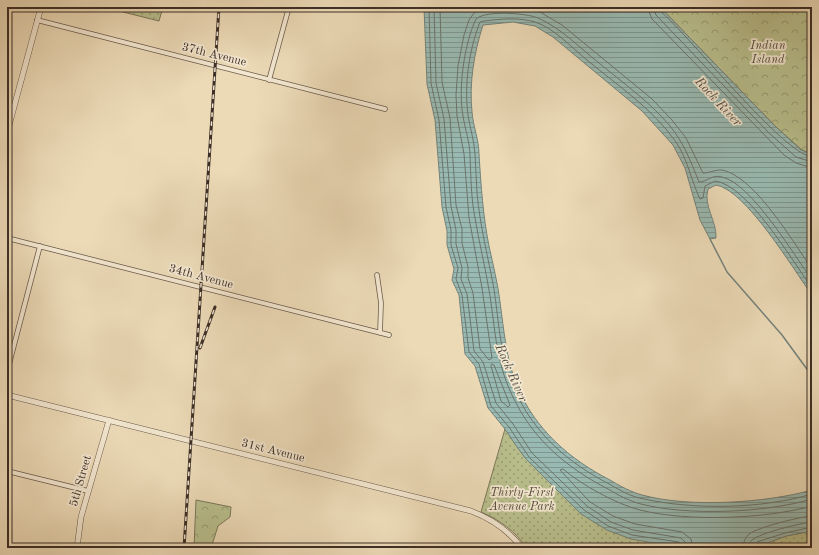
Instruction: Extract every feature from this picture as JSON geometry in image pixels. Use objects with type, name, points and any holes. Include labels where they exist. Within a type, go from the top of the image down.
[{"type":"street","points":[[7,133],[41,7]]},
{"type":"street","points":[[269,80],[289,7]]},
{"type":"street","name":"37th Avenue","points":[[38,20],[385,110]]},
{"type":"street","name":"34th Avenue","points":[[7,238],[389,335]]},
{"type":"street","points":[[7,372],[40,246]]},
{"type":"street","points":[[377,275],[381,304],[380,333]]},
{"type":"street","name":"31st Avenue","points":[[7,396],[109,420],[471,511],[482,515],[505,529],[522,548]]},
{"type":"street","name":"5th Street","points":[[77,548],[79,529],[88,491],[109,420]]},
{"type":"street","points":[[7,471],[88,491]]},
{"type":"green space","points":[[103,7],[163,7],[159,21]]},
{"type":"green space","name":"Indian Island","points":[[660,7],[812,7],[812,154],[802,150],[775,126]]},
{"type":"green space","name":"Thirty-First Avenue Park","points":[[505,429],[526,459],[581,514],[694,548],[526,548],[512,531],[494,518],[481,512]]},
{"type":"green space","points":[[196,500],[231,507],[230,517],[218,526],[211,548],[194,548]]},
{"type":"green space","points":[[812,531],[812,548],[694,548],[759,546],[786,536]]},
{"type":"water","name":"Rock River","points":[[424,7],[660,7],[775,126],[801,150],[812,154],[812,295],[755,215],[728,190],[716,185],[708,189],[707,195],[707,201],[716,232],[716,238],[710,239],[700,220],[685,168],[673,145],[642,111],[553,37],[535,26],[513,22],[483,25],[477,46],[471,90],[473,117],[479,149],[481,189],[487,235],[498,288],[510,365],[524,402],[533,416],[567,452],[595,472],[622,487],[642,495],[682,502],[704,503],[750,501],[812,490],[812,531],[786,536],[759,546],[726,548],[659,544],[631,539],[607,530],[581,514],[526,459],[488,408],[475,366],[465,354],[459,295],[452,280],[454,269],[447,245],[447,231],[442,207],[435,120],[427,84]]},
{"type":"waterway","points":[[710,239],[727,272],[782,335],[812,376]]},
{"type":"railway","points":[[184,548],[219,7]]},
{"type":"railway","points":[[200,348],[215,307]]}]
